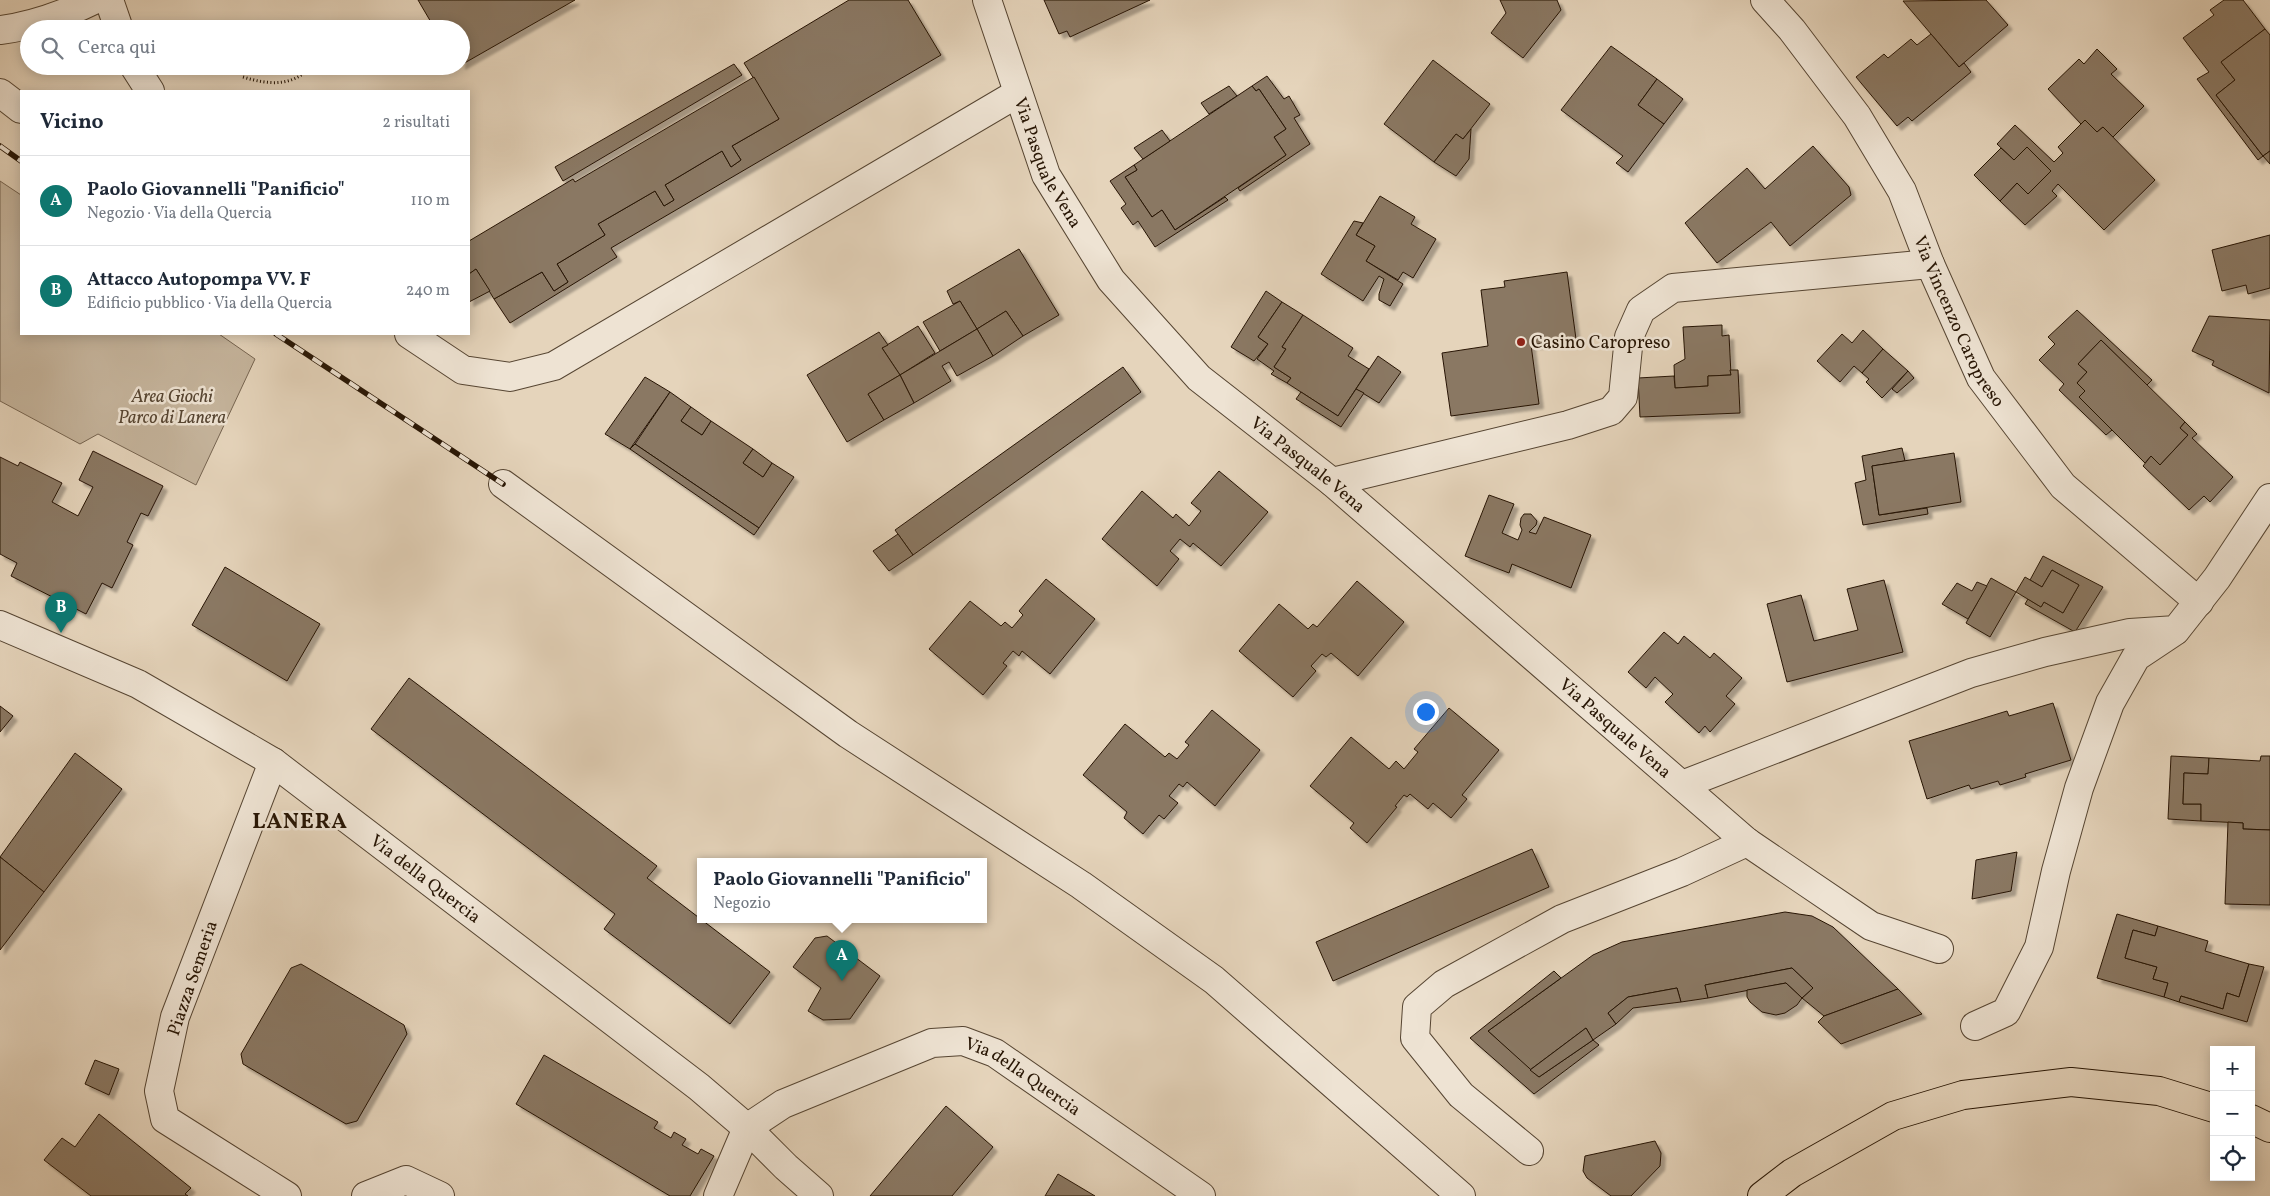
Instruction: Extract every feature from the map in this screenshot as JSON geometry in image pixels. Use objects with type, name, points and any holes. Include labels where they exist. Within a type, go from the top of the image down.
[{"type":"main road","points":[[1762,1196],[1792,1173],[1893,1116],[1963,1095],[2071,1082],[2159,1092],[2210,1107]]},
{"type":"main road","points":[[2255,1121],[2270,1128]]},
{"type":"street","points":[[50,20],[94,0]]},
{"type":"street","points":[[109,0],[116,20]]},
{"type":"street","name":"Via Pasquale Vena","points":[[987,0],[1046,175],[1111,280],[1199,378],[1332,482],[1746,842],[1871,926],[1939,949]]},
{"type":"street","name":"Via Vincenzo Caropreso","points":[[1765,0],[1792,30],[1857,116],[1902,191],[1930,264],[1981,378],[2063,486],[2199,602]]},
{"type":"street","points":[[0,30],[20,28]]},
{"type":"street","points":[[140,75],[149,90]]},
{"type":"street","points":[[411,335],[464,370],[510,377],[554,366],[1018,92]]},
{"type":"street","points":[[0,93],[20,108]]},
{"type":"street","points":[[1332,482],[1568,425],[1611,411],[1623,397],[1629,337],[1640,310],[1673,288],[1930,264]]},
{"type":"street","points":[[502,484],[848,734],[1081,885],[1214,980],[1461,1196]]},
{"type":"street","points":[[1975,1026],[2006,1012],[2039,947],[2056,871],[2079,788],[2110,703],[2136,658],[2176,630],[2199,602],[2270,498]]},
{"type":"street","name":"Via della Quercia","points":[[0,625],[138,684],[273,762],[699,1087],[747,1128],[783,1104],[932,1043],[963,1041],[995,1053],[1201,1196]]},
{"type":"street","points":[[1682,785],[1970,673],[2045,652],[2130,634],[2176,630]]},
{"type":"street","name":"Piazza Semeria","points":[[273,762],[175,1017],[158,1092],[165,1119],[287,1196]]},
{"type":"street","points":[[1529,1151],[1461,1095],[1414,1038],[1417,1007],[1444,984],[1562,919],[1682,872],[1746,842]]},
{"type":"street","points":[[718,1196],[747,1128],[786,1167],[819,1196]]},
{"type":"street","points":[[366,1196],[406,1180],[440,1196]]},
{"type":"path","points":[[243,77],[264,84],[296,79],[301,75]]},
{"type":"green space","name":"Area Giochi Parco di Lanera","points":[[0,181],[20,194],[20,335],[220,335],[255,359],[196,485],[98,434],[80,444],[0,401]]},
{"type":"building","points":[[418,0],[575,0],[470,60],[470,20],[430,20]]},
{"type":"building","points":[[849,0],[908,0],[941,55],[611,248],[617,257],[510,323],[494,299],[542,272],[554,291],[568,282],[557,264],[605,235],[598,224],[655,191],[664,206],[674,200],[665,185],[722,151],[731,167],[741,160],[732,146],[779,119],[744,63]]},
{"type":"building","points":[[1044,0],[1150,0],[1070,37],[1067,31],[1059,34]]},
{"type":"building","points":[[1500,0],[1557,0],[1561,10],[1523,58],[1491,33],[1506,13]]},
{"type":"building","points":[[1986,0],[2008,25],[1959,67],[1903,1]]},
{"type":"building","points":[[2224,0],[2243,0],[2265,29],[2221,62],[2235,80],[2216,95],[2263,156],[2258,160],[2197,79],[2209,72],[2183,38],[2214,15],[2210,10]]},
{"type":"building","points":[[2265,29],[2270,35],[2270,151],[2263,156],[2216,95],[2235,80],[2221,62]]},
{"type":"building","points":[[1931,34],[1959,67],[1964,63],[1971,72],[1912,121],[1908,117],[1897,126],[1856,77],[1884,54],[1888,58],[1911,39],[1917,45]]},
{"type":"building","points":[[1611,46],[1657,79],[1638,105],[1664,124],[1628,172],[1616,163],[1623,156],[1561,110]]},
{"type":"building","points":[[2097,49],[2117,69],[2111,74],[2144,106],[2113,137],[2103,127],[2097,132],[2085,120],[2081,124],[2048,89],[2079,59],[2084,64]]},
{"type":"building","points":[[1433,60],[1490,104],[1463,139],[1456,134],[1434,162],[1384,124]]},
{"type":"building","points":[[734,64],[742,75],[563,181],[555,167]]},
{"type":"building","points":[[1267,76],[1284,99],[1289,96],[1300,115],[1294,118],[1310,144],[1240,191],[1238,188],[1286,155],[1274,137],[1286,129],[1259,89],[1256,91],[1252,86]]},
{"type":"building","points":[[754,77],[779,119],[732,146],[741,160],[731,167],[722,151],[665,185],[674,200],[664,206],[655,191],[598,224],[605,235],[557,264],[568,282],[554,291],[542,272],[494,299],[476,269],[470,273],[470,240],[573,179],[575,182]]},
{"type":"building","points":[[1657,79],[1683,99],[1664,124],[1638,105]]},
{"type":"building","points":[[1229,86],[1237,96],[1209,114],[1201,103]]},
{"type":"building","points":[[1252,86],[1256,91],[1259,89],[1286,129],[1274,137],[1286,155],[1175,230],[1162,210],[1152,217],[1125,177],[1137,170],[1134,165]]},
{"type":"building","points":[[2085,120],[2097,132],[2103,127],[2155,180],[2104,230],[2058,184],[2052,191],[2057,196],[2025,225],[2000,201],[2017,183],[2028,194],[2051,171],[2027,147],[2014,160],[1997,144],[2015,125],[2054,162],[2063,153],[2058,147]]},
{"type":"building","points":[[1471,129],[1469,159],[1456,176],[1434,162],[1456,134],[1463,139]]},
{"type":"building","points":[[1162,130],[1170,141],[1143,159],[1134,148]]},
{"type":"building","points":[[1813,146],[1849,187],[1851,195],[1790,246],[1771,222],[1717,263],[1685,223],[1747,168],[1765,189]]},
{"type":"building","points":[[2027,147],[2051,171],[2028,194],[2017,183],[2000,201],[1974,175],[2001,148],[2014,160]]},
{"type":"building","points":[[2270,151],[2270,164],[2263,156]]},
{"type":"building","points":[[1134,165],[1137,170],[1125,177],[1152,217],[1162,210],[1175,230],[1225,197],[1228,200],[1155,247],[1138,221],[1133,225],[1121,208],[1126,204],[1110,181]]},
{"type":"building","points":[[1380,196],[1415,217],[1411,224],[1436,239],[1413,278],[1403,272],[1398,280],[1366,261],[1375,246],[1356,235]]},
{"type":"building","points":[[1354,221],[1363,223],[1356,235],[1375,246],[1366,261],[1403,284],[1390,306],[1379,300],[1384,279],[1379,276],[1363,301],[1321,274]]},
{"type":"building","points":[[2270,235],[2270,288],[2248,294],[2246,285],[2222,291],[2212,250]]},
{"type":"building","points":[[1019,249],[1059,315],[1023,336],[1006,311],[977,329],[960,301],[953,304],[947,291]]},
{"type":"building","points":[[476,269],[490,291],[470,301],[470,273]]},
{"type":"building","name":"Casino Caropreso","points":[[1567,272],[1576,339],[1531,345],[1539,404],[1451,416],[1442,353],[1488,346],[1481,290],[1505,287],[1504,281]]},
{"type":"building","points":[[1266,291],[1282,302],[1258,337],[1268,344],[1254,361],[1231,347]]},
{"type":"building","points":[[960,301],[977,329],[940,351],[923,322]]},
{"type":"building","points":[[1282,302],[1303,315],[1282,347],[1286,349],[1274,367],[1291,378],[1287,383],[1271,374],[1274,371],[1257,359],[1268,344],[1258,337]]},
{"type":"building","points":[[2077,310],[2152,380],[2147,385],[2101,340],[2078,364],[2087,372],[2077,383],[2085,391],[2079,397],[2112,430],[2106,435],[2059,390],[2064,384],[2039,360],[2055,344],[2048,337]]},
{"type":"building","points":[[1006,311],[1023,336],[993,356],[977,329]]},
{"type":"building","points":[[1303,315],[1353,348],[1348,356],[1369,369],[1338,416],[1287,383],[1291,378],[1274,367],[1286,349],[1282,347]]},
{"type":"building","points":[[2209,316],[2270,320],[2269,393],[2212,365],[2214,361],[2192,351]]},
{"type":"building","points":[[1722,325],[1722,336],[1729,335],[1731,375],[1708,376],[1708,386],[1675,388],[1674,365],[1685,359],[1683,327]]},
{"type":"building","points":[[918,326],[935,353],[900,375],[882,348]]},
{"type":"building","points":[[977,329],[993,356],[957,376],[949,362],[942,366],[951,381],[914,403],[900,375]]},
{"type":"building","points":[[1863,330],[1883,349],[1862,373],[1854,366],[1840,382],[1817,361],[1842,334],[1852,343]]},
{"type":"building","points":[[879,332],[888,345],[882,348],[900,375],[868,394],[884,420],[847,442],[807,375]]},
{"type":"building","points":[[2101,340],[2185,422],[2180,428],[2188,435],[2160,465],[2151,456],[2145,463],[2079,397],[2085,391],[2077,383],[2087,372],[2078,364]]},
{"type":"building","points":[[1883,349],[1908,371],[1882,398],[1866,382],[1869,379],[1862,373]]},
{"type":"building","points":[[1378,356],[1401,372],[1379,403],[1356,389]]},
{"type":"building","points":[[1123,367],[1141,392],[913,555],[895,530]]},
{"type":"building","points":[[1730,370],[1738,370],[1740,413],[1640,417],[1638,378],[1674,376],[1675,388],[1708,386],[1708,376],[1731,375]]},
{"type":"building","points":[[1908,371],[1914,378],[1897,393],[1892,389]]},
{"type":"building","points":[[900,375],[914,403],[884,420],[868,394]]},
{"type":"building","points":[[645,377],[670,392],[630,449],[605,434]]},
{"type":"building","points":[[1356,389],[1364,393],[1341,427],[1296,399],[1301,392],[1338,416]]},
{"type":"building","points":[[670,392],[691,407],[681,421],[702,435],[711,421],[753,449],[743,463],[763,477],[772,463],[794,477],[759,528],[635,444]]},
{"type":"building","points":[[691,407],[711,421],[702,435],[681,421]]},
{"type":"building","points":[[2185,422],[2197,434],[2192,438],[2233,477],[2210,502],[2204,496],[2189,510],[2143,466],[2151,456],[2160,465],[2188,435],[2180,428]]},
{"type":"building","points":[[635,444],[759,528],[754,535],[630,449]]},
{"type":"building","points":[[1902,448],[1905,461],[1872,466],[1879,515],[1927,508],[1928,514],[1863,525],[1855,483],[1866,480],[1862,456]]},
{"type":"building","points":[[753,449],[772,463],[763,477],[743,463]]},
{"type":"building","points":[[93,451],[163,486],[148,516],[141,513],[127,542],[133,545],[112,588],[102,583],[86,614],[11,576],[17,563],[0,554],[0,457],[18,466],[20,462],[62,483],[52,502],[78,516],[93,487],[79,480]]},
{"type":"building","points":[[1954,453],[1961,502],[1879,515],[1872,466]]},
{"type":"building","points":[[1219,471],[1268,512],[1221,566],[1193,543],[1190,547],[1180,539],[1170,551],[1179,559],[1157,586],[1102,539],[1142,491],[1173,518],[1176,514],[1189,526],[1201,511],[1191,503]]},
{"type":"building","points":[[1489,495],[1514,504],[1502,533],[1518,540],[1522,530],[1520,525],[1521,518],[1524,514],[1531,514],[1537,521],[1536,525],[1529,532],[1536,534],[1544,517],[1591,535],[1571,588],[1512,564],[1509,573],[1465,556]]},
{"type":"building","points":[[898,534],[913,555],[889,571],[873,551]]},
{"type":"building","points":[[2043,556],[2103,587],[2075,632],[2025,604],[2028,599],[2041,607],[2044,602],[2063,613],[2079,585],[2052,570],[2042,587],[2030,580]]},
{"type":"building","points":[[225,567],[320,624],[287,681],[192,625]]},
{"type":"building","points":[[2052,570],[2079,585],[2063,613],[2044,602],[2041,607],[2016,592],[2025,577],[2042,587]]},
{"type":"building","points":[[1991,578],[2016,592],[1990,637],[1966,623]]},
{"type":"building","points":[[1046,579],[1095,619],[1050,674],[1022,651],[1019,656],[1013,651],[1003,663],[1007,666],[983,695],[929,649],[970,601],[1001,626],[1005,622],[1012,628],[1023,615],[1019,611]]},
{"type":"building","points":[[1884,580],[1903,652],[1787,682],[1767,604],[1801,595],[1814,641],[1858,630],[1847,589]]},
{"type":"building","points":[[1357,581],[1404,622],[1358,676],[1331,653],[1326,657],[1322,654],[1311,666],[1316,671],[1293,697],[1239,651],[1279,604],[1308,629],[1313,624],[1317,627]]},
{"type":"building","points":[[1977,582],[1987,586],[1968,619],[1942,604],[1957,583],[1972,591]]},
{"type":"building","points":[[1664,632],[1678,644],[1684,636],[1710,658],[1714,653],[1742,678],[1726,696],[1735,704],[1710,732],[1705,726],[1699,733],[1665,702],[1673,694],[1655,677],[1646,688],[1628,672]]},
{"type":"building","points":[[409,678],[657,866],[647,878],[697,916],[697,923],[706,923],[770,972],[730,1024],[604,929],[615,914],[371,729]]},
{"type":"building","points":[[2053,703],[2071,760],[2025,774],[2026,777],[2000,785],[1998,781],[1971,789],[1969,785],[1927,799],[1909,741],[2007,711],[2009,716]]},
{"type":"building","points":[[0,706],[13,716],[0,732]]},
{"type":"building","points":[[1449,708],[1499,750],[1462,795],[1467,799],[1451,818],[1433,803],[1428,809],[1410,794],[1407,797],[1404,795],[1395,806],[1397,807],[1367,843],[1350,828],[1354,823],[1310,786],[1351,737],[1389,769],[1396,761],[1404,769],[1418,752],[1414,749]]},
{"type":"building","points":[[1212,710],[1260,750],[1215,806],[1187,782],[1183,787],[1179,784],[1169,796],[1178,803],[1164,819],[1159,815],[1143,834],[1124,818],[1127,812],[1083,775],[1125,724],[1165,757],[1169,753],[1177,759],[1189,745],[1185,742]]},
{"type":"building","points":[[75,753],[122,789],[44,892],[0,857]]},
{"type":"building","points":[[2171,756],[2209,758],[2208,774],[2184,773],[2183,804],[2201,804],[2201,821],[2168,819]]},
{"type":"building","points":[[2261,756],[2270,756],[2270,830],[2243,829],[2243,823],[2201,821],[2201,804],[2183,804],[2184,773],[2208,774],[2209,758],[2260,761]]},
{"type":"building","points":[[2228,822],[2243,823],[2243,829],[2270,830],[2270,905],[2225,904]]},
{"type":"building","points":[[1532,849],[1549,887],[1333,981],[1316,942]]},
{"type":"building","points":[[2017,852],[2011,891],[1972,899],[1976,860]]},
{"type":"building","points":[[0,857],[44,892],[0,950]]},
{"type":"building","points":[[1785,912],[1812,916],[1833,927],[1898,989],[1824,1016],[1802,998],[1813,988],[1792,968],[1705,985],[1708,998],[1681,1002],[1677,988],[1628,997],[1608,1013],[1616,1024],[1593,1040],[1586,1028],[1530,1070],[1488,1031],[1593,955],[1622,942]]},
{"type":"building","points":[[2117,914],[2158,926],[2155,936],[2133,930],[2125,958],[2157,967],[2153,979],[2168,983],[2164,997],[2097,978]]},
{"type":"building","points":[[2158,926],[2208,941],[2205,951],[2249,964],[2239,997],[2227,993],[2223,1009],[2181,996],[2179,1002],[2164,997],[2168,983],[2153,979],[2157,967],[2125,958],[2133,930],[2155,936]]},
{"type":"building","points":[[827,936],[880,976],[850,1019],[823,1020],[808,1011],[821,988],[793,967],[815,938]]},
{"type":"building","points":[[301,964],[404,1025],[407,1034],[357,1121],[346,1124],[243,1064],[241,1054],[291,968]]},
{"type":"building","points":[[2249,964],[2264,967],[2247,1022],[2179,1002],[2181,996],[2223,1009],[2227,993],[2239,997]]},
{"type":"building","points":[[1792,968],[1813,988],[1802,998],[1786,983],[1708,998],[1705,985]]},
{"type":"building","points":[[1554,971],[1561,978],[1488,1031],[1539,1077],[1593,1040],[1599,1045],[1534,1094],[1470,1038]]},
{"type":"building","points":[[1786,983],[1802,998],[1797,1005],[1785,1013],[1776,1015],[1762,1012],[1747,997],[1747,990]]},
{"type":"building","points":[[1677,988],[1681,1002],[1633,1008],[1616,1024],[1608,1013],[1628,997]]},
{"type":"building","points":[[1898,989],[1922,1014],[1841,1044],[1818,1022],[1824,1016]]},
{"type":"building","points":[[1586,1028],[1593,1040],[1539,1077],[1530,1070]]},
{"type":"building","points":[[544,1055],[658,1122],[654,1128],[671,1138],[674,1132],[686,1139],[682,1145],[698,1154],[701,1149],[714,1156],[690,1196],[670,1196],[516,1104]]},
{"type":"building","points":[[95,1060],[119,1069],[109,1095],[85,1084]]},
{"type":"building","points":[[946,1106],[993,1147],[952,1196],[870,1196]]},
{"type":"building","points":[[99,1114],[191,1188],[185,1194],[188,1196],[91,1196],[44,1160],[62,1138],[75,1147]]},
{"type":"building","points":[[1655,1141],[1661,1153],[1660,1166],[1631,1196],[1611,1196],[1587,1178],[1583,1171],[1585,1156]]},
{"type":"building","points":[[1058,1174],[1095,1196],[1045,1196]]},
{"type":"railway","points":[[0,146],[20,160]]},
{"type":"railway","points":[[278,335],[503,484]]},
{"type":"place","name":"Casino Caropreso","points":[[1521,342]]},
{"type":"place","name":"Attacco Autopompa VV. F","points":[[61,633]]},
{"type":"place","name":"Paolo Giovannelli \"Panificio\"","points":[[842,981]]},
{"type":"district","name":"LANERA","points":[[300,820]]}]
